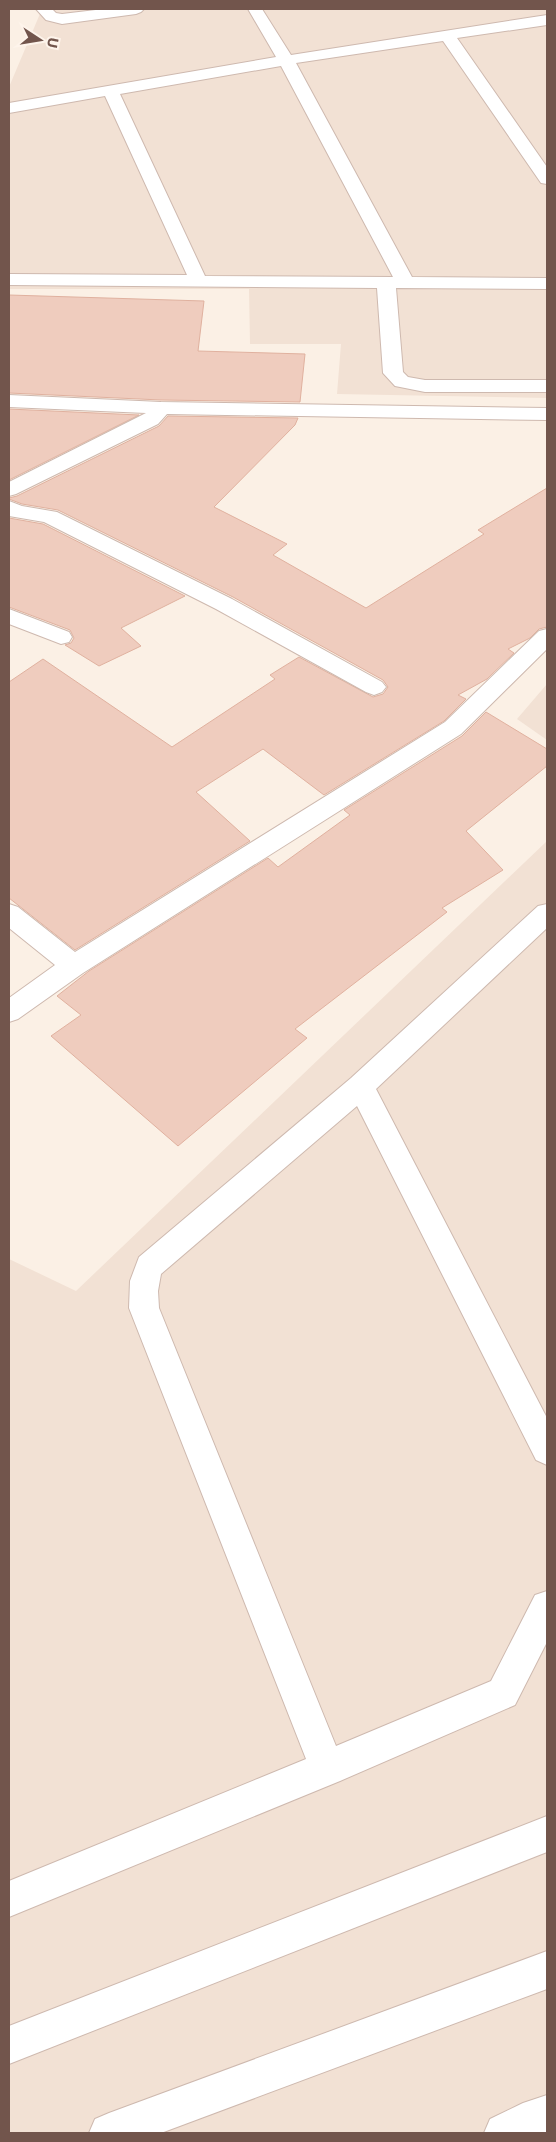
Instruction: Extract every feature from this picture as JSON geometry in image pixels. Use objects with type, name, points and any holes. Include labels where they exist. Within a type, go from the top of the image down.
[{"type":"street","points":[[44,9],[50,17],[62,19],[136,9]]},
{"type":"street","points":[[254,9],[286,60],[406,283]]},
{"type":"street","points":[[9,108],[286,60],[547,20]]},
{"type":"street","points":[[447,35],[547,180]]},
{"type":"street","points":[[110,90],[198,280]]},
{"type":"street","points":[[9,280],[547,283]]},
{"type":"street","points":[[386,283],[393,373],[402,382],[424,386],[547,386]]},
{"type":"street","points":[[9,401],[161,408],[547,414]]},
{"type":"street","points":[[9,490],[151,420],[161,408]]},
{"type":"street","points":[[9,507],[16,511],[50,517],[224,604],[374,687]]},
{"type":"street","points":[[9,616],[61,636]]},
{"type":"street","points":[[9,1012],[74,966],[454,728],[547,636]]},
{"type":"street","points":[[9,914],[74,966]]},
{"type":"street","points":[[327,1768],[144,1308],[142,1294],[144,1278],[150,1266],[361,1086],[546,916]]},
{"type":"street","points":[[361,1086],[547,1450]]},
{"type":"street","points":[[9,1899],[495,1698],[502,1693],[547,1607]]},
{"type":"street","points":[[9,2045],[547,1834]]},
{"type":"street","points":[[109,2133],[547,1970]]},
{"type":"street","points":[[504,2133],[536,2117],[547,2114]]},
{"type":"shaded area","points":[[42,9],[547,9],[547,398],[337,394],[341,344],[250,344],[249,289],[9,289],[9,87]]},
{"type":"shaded area","points":[[547,684],[547,740],[517,719]]},
{"type":"shaded area","points":[[547,841],[547,2133],[9,2133],[9,1259],[76,1291]]},
{"type":"building","points":[[9,295],[204,301],[198,351],[305,354],[300,402],[161,400],[9,393]]},
{"type":"building","points":[[9,409],[139,415],[9,480]]},
{"type":"building","points":[[168,416],[298,418],[295,425],[214,507],[287,544],[273,555],[366,608],[484,534],[478,530],[547,488],[547,627],[539,629],[530,638],[508,649],[514,653],[487,679],[458,695],[466,699],[444,721],[324,795],[263,749],[196,792],[250,841],[75,950],[9,898],[9,682],[43,659],[172,747],[275,679],[270,675],[299,657],[373,697],[383,694],[388,687],[383,680],[233,597],[58,510],[22,504],[9,499],[159,426]]},
{"type":"building","points":[[9,518],[43,524],[185,596],[121,628],[141,646],[99,666],[65,645],[71,643],[74,638],[70,630],[9,607]]},
{"type":"building","points":[[486,712],[547,749],[547,766],[466,831],[503,870],[442,908],[447,912],[295,1029],[307,1038],[178,1146],[51,1036],[81,1015],[57,996],[89,971],[268,858],[278,867],[350,815],[344,810],[462,736]]}]
